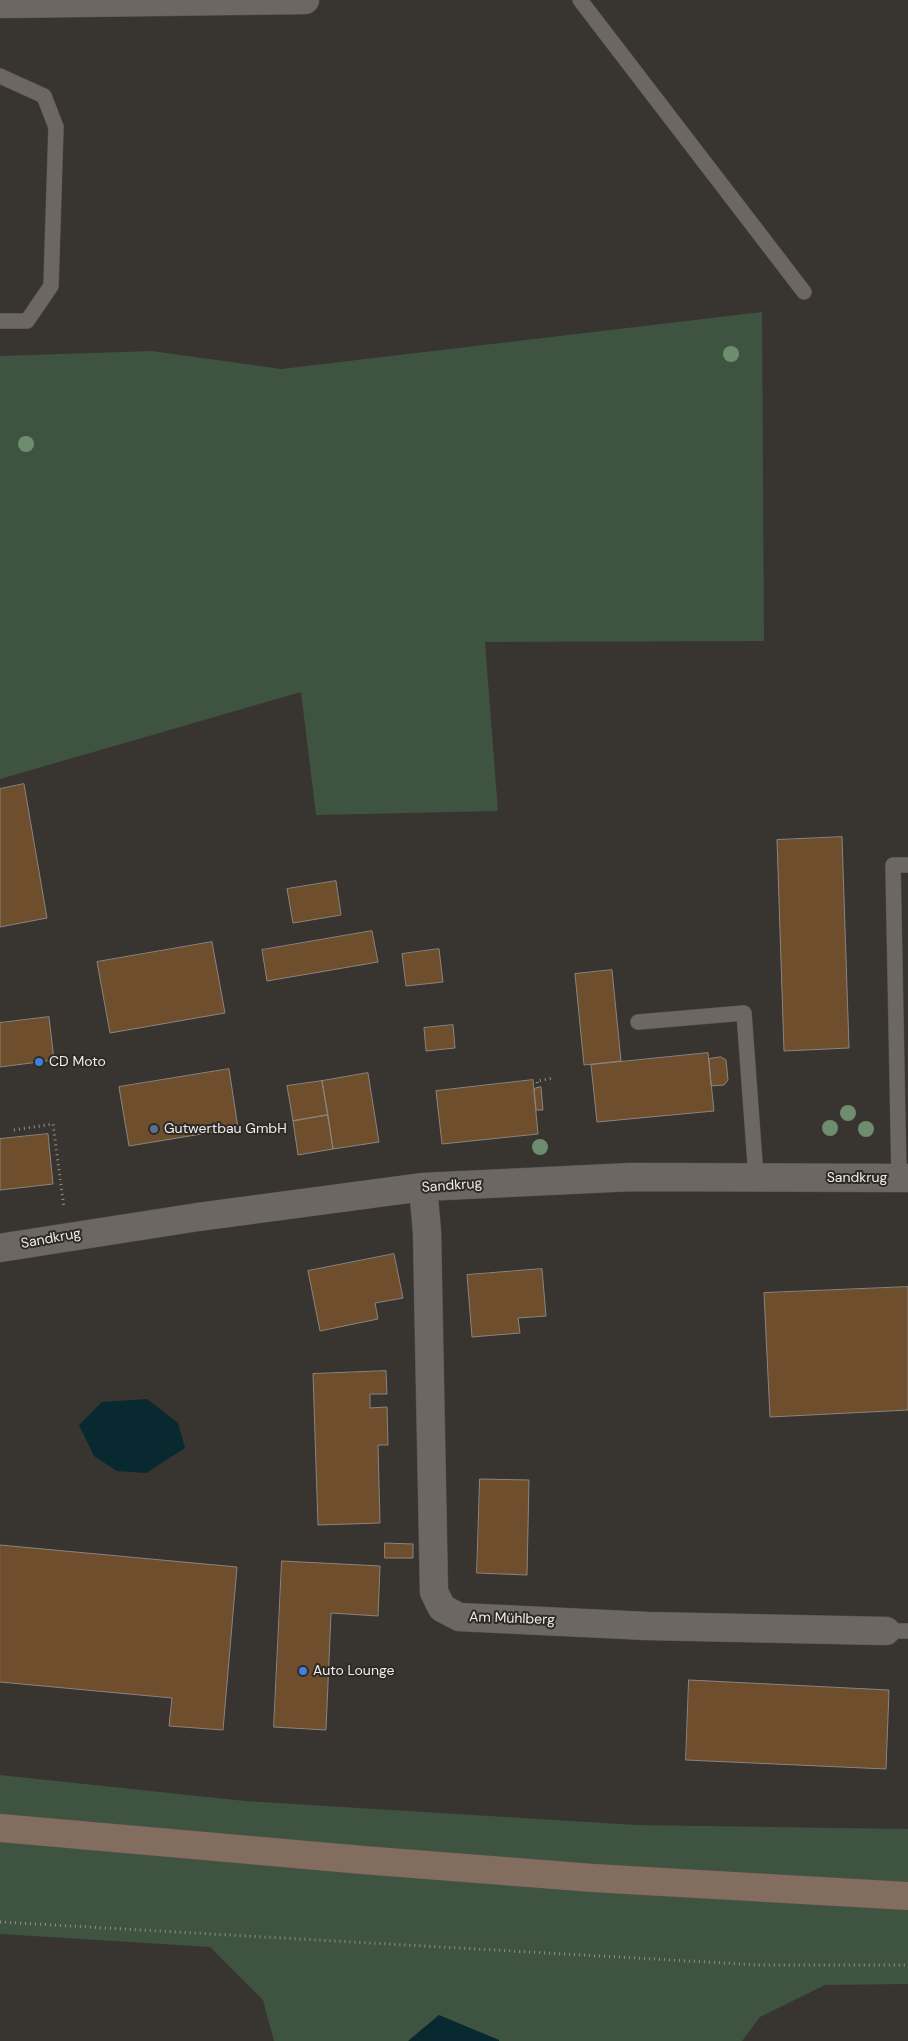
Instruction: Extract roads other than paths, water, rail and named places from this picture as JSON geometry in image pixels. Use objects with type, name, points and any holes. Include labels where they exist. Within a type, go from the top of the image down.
[{"type":"main road","points":[[0,1828],[593,1878],[908,1896]]},
{"type":"street","points":[[0,4],[305,0]]},
{"type":"street","name":"Sandkrug","points":[[0,1248],[70,1235],[255,1208],[423,1187],[632,1176],[903,1178]]},
{"type":"street","name":"Am Mühlberg","points":[[423,1187],[427,1232],[434,1592],[442,1608],[459,1617],[647,1626],[897,1631]]},
{"type":"lane","points":[[580,0],[804,292]]},
{"type":"lane","points":[[0,76],[44,96],[56,127],[52,286],[27,321],[0,322]]},
{"type":"lane","points":[[903,1178],[899,1110],[893,865],[908,865]]},
{"type":"lane","points":[[638,1022],[744,1013],[756,1178]]},
{"type":"water","points":[[147,1399],[178,1423],[185,1448],[146,1473],[117,1471],[94,1456],[79,1425],[102,1402]]},
{"type":"water","points":[[439,2015],[499,2040],[499,2041],[408,2041]]},
{"type":"place","name":"CD Moto","points":[[39,1062]]},
{"type":"place","name":"Gutwertbau GmbH","points":[[154,1129]]},
{"type":"place","name":"Auto Lounge","points":[[303,1671]]}]
